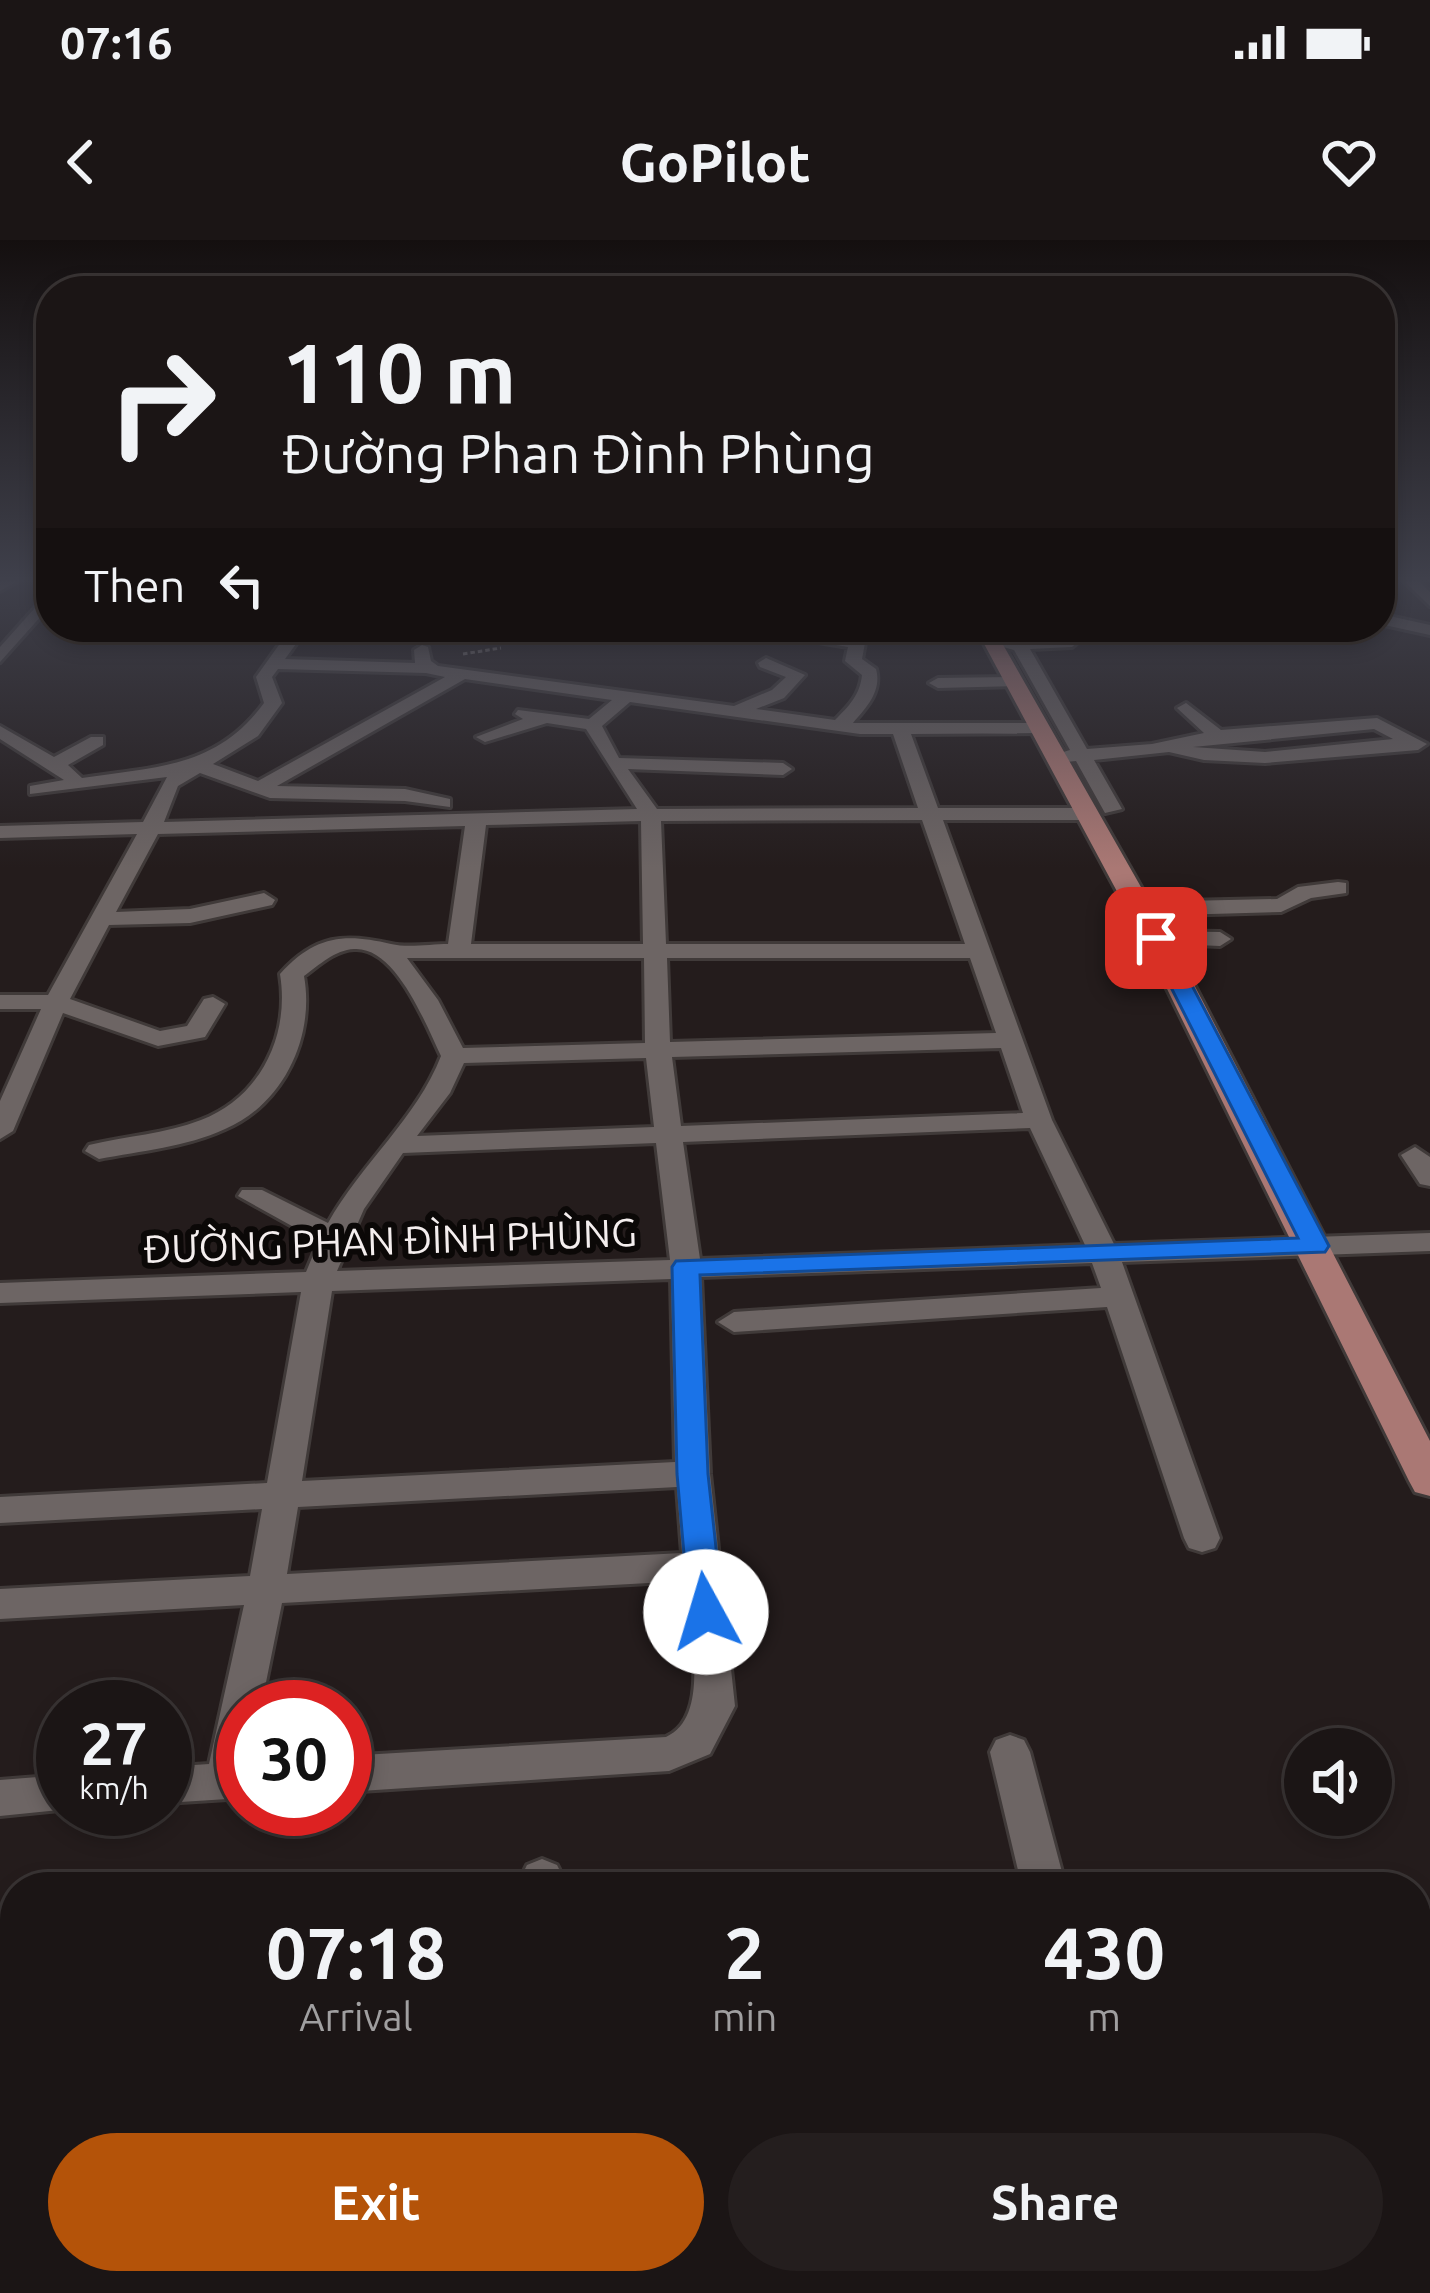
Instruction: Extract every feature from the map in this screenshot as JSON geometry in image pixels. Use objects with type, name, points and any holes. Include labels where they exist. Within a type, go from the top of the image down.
[{"type":"main road","points":[[1012,677],[1040,728],[1070,756],[1100,811],[1141,909],[1430,1481]]},
{"type":"street","points":[[0,1131],[56,1002],[150,830],[170,783],[252,732],[272,709],[266,677]]},
{"type":"street","points":[[258,789],[457,677]]},
{"type":"street","points":[[484,677],[840,726],[1040,728]]},
{"type":"street","points":[[740,710],[778,694],[795,677]]},
{"type":"street","points":[[840,726],[866,697],[870,677]]},
{"type":"street","points":[[1025,677],[1070,756],[1171,746],[1217,736],[1377,723],[1422,744]]},
{"type":"street","points":[[938,683],[1013,682]]},
{"type":"street","points":[[484,737],[533,717],[593,725],[628,695]]},
{"type":"street","points":[[1186,708],[1217,736]]},
{"type":"street","points":[[372,1772],[670,1754],[696,1742],[715,1706],[692,1474],[686,1267],[658,1050],[652,815],[593,725]]},
{"type":"street","points":[[900,730],[1039,1120],[1104,1254],[1202,1538]]},
{"type":"street","points":[[0,731],[74,777],[76,784]]},
{"type":"street","points":[[0,759],[47,761],[97,742]]},
{"type":"street","points":[[1171,746],[1230,761],[1358,744],[1422,744]]},
{"type":"street","points":[[614,763],[787,760],[791,814]]},
{"type":"street","points":[[37,790],[200,766],[258,789],[405,795],[443,803]]},
{"type":"street","points":[[0,832],[652,815],[1100,811]]},
{"type":"street","points":[[459,950],[476,821]]},
{"type":"street","points":[[1141,909],[1281,905],[1306,892],[1338,888]]},
{"type":"street","points":[[102,919],[190,916],[264,900]]},
{"type":"street","points":[[1156,938],[1230,938]]},
{"type":"street","points":[[99,1151],[228,1118],[284,1060],[291,1045],[299,1000],[292,974],[340,940],[366,940],[411,970],[454,1056],[439,1097],[394,1144],[332,1236],[318,1283],[251,1680]]},
{"type":"street","points":[[382,952],[980,951]]},
{"type":"street","points":[[0,1002],[56,1002],[168,1040],[196,1033],[212,1004]]},
{"type":"street","points":[[454,1056],[1010,1040]]},
{"type":"street","points":[[394,1144],[669,1138],[1039,1120]]},
{"type":"street","points":[[252,1196],[332,1236]]},
{"type":"street","name":"ĐƯỜNG PHAN ĐÌNH PHÙNG","points":[[0,1293],[1430,1243]]},
{"type":"street","points":[[734,1322],[1116,1297]]},
{"type":"street","points":[[0,1510],[692,1474]]},
{"type":"street","points":[[0,1604],[701,1566]]},
{"type":"street","points":[[1010,1752],[1040,1872]]},
{"type":"street","points":[[0,1798],[36,1795]]},
{"type":"route","points":[[706,1612],[692,1474],[686,1267],[1315,1246],[1156,938]]}]
